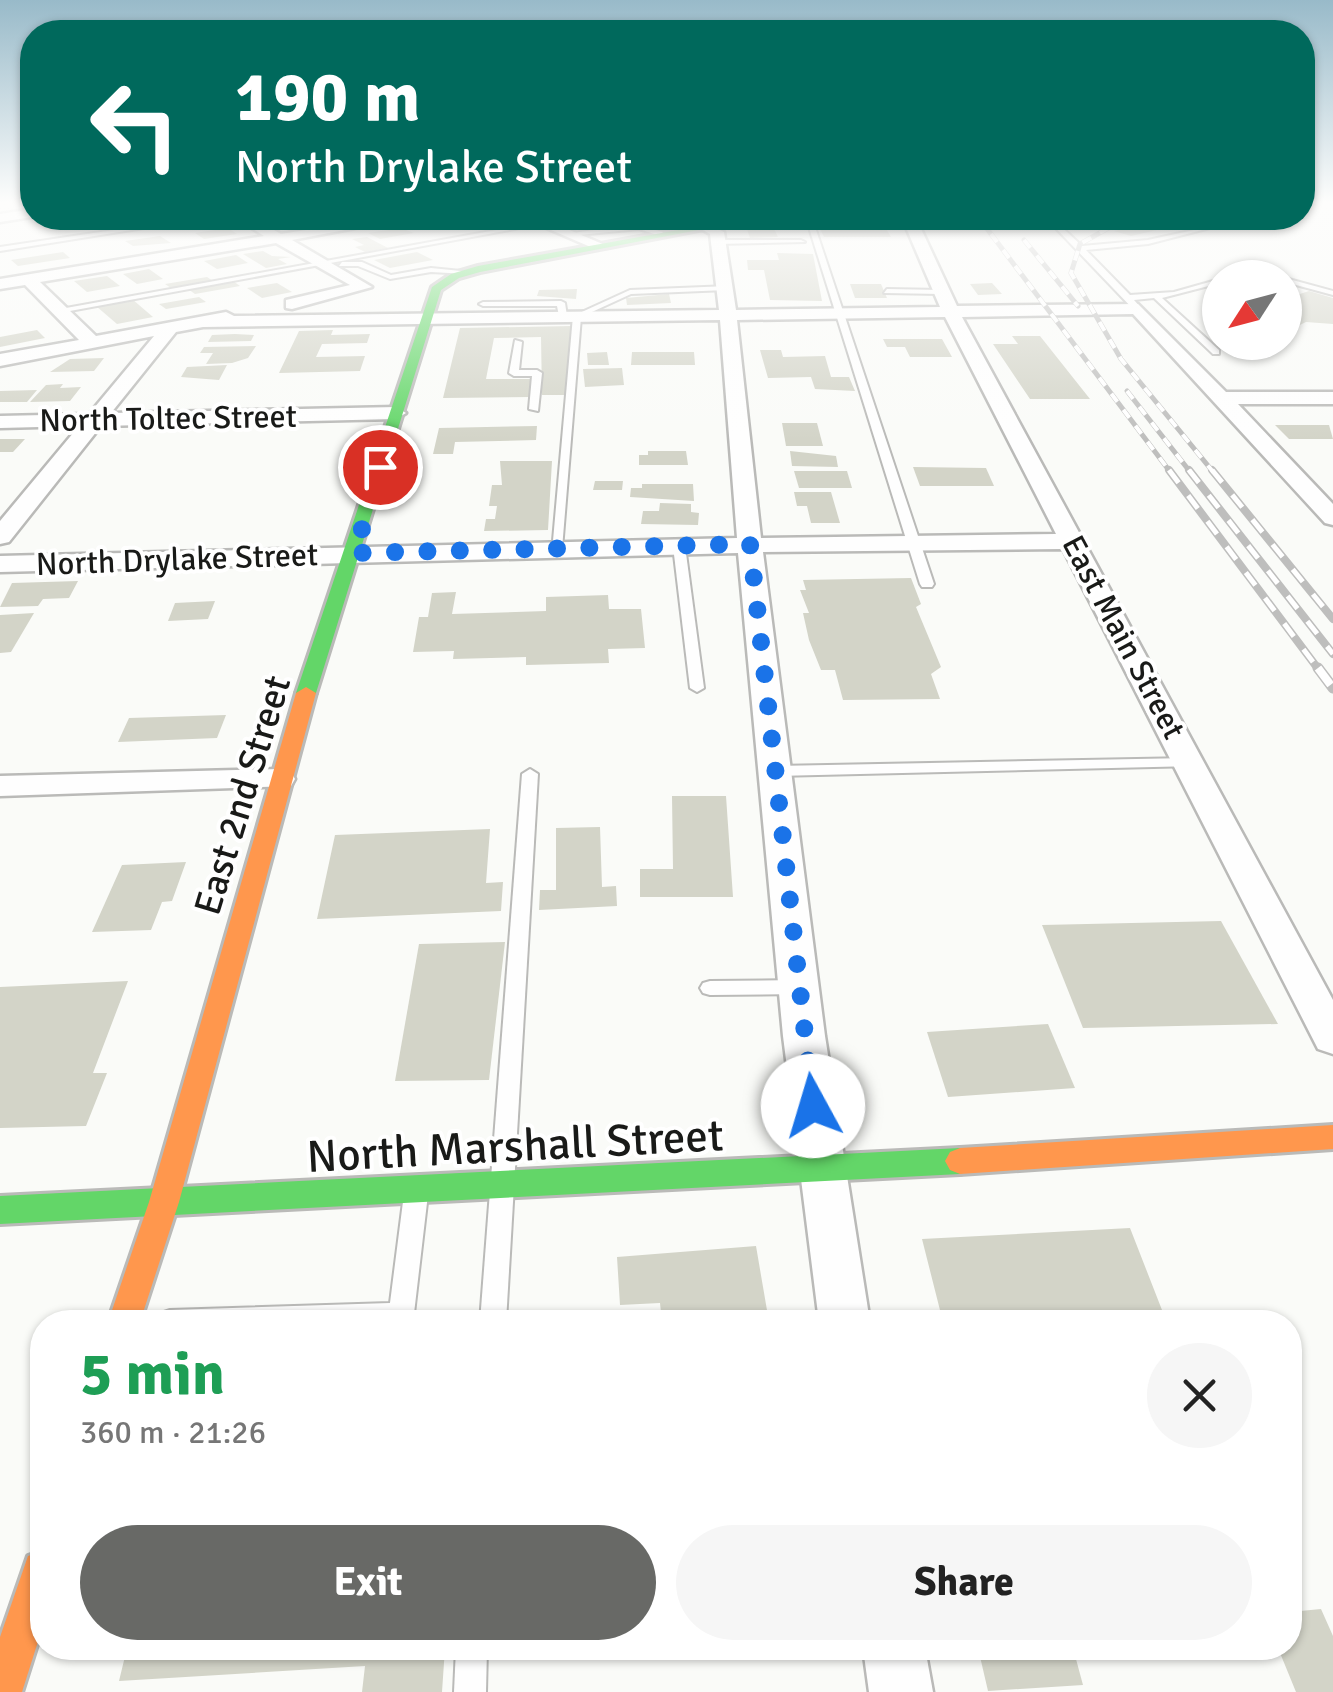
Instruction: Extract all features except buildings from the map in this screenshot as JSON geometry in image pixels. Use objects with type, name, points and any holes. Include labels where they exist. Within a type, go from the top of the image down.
[{"type":"main road","name":"East 2nd Street","points":[[128,1310],[164,1202],[279,780],[355,553],[436,290],[450,282]]},
{"type":"main road","name":"North Marshall Street","points":[[0,1210],[820,1170],[1333,1137]]},
{"type":"main road","points":[[2,1692],[30,1607]]},
{"type":"street","points":[[30,282],[93,344]]},
{"type":"street","points":[[0,360],[169,330],[364,287],[355,282]]},
{"type":"street","points":[[723,282],[820,1170],[842,1310]]},
{"type":"street","name":"East Main Street","points":[[937,282],[1333,1038]]},
{"type":"street","points":[[205,322],[570,316],[728,301],[839,312],[946,301],[1133,303],[1333,518]]},
{"type":"street","points":[[0,538],[169,330]]},
{"type":"street","points":[[1221,398],[1333,398]]},
{"type":"street","name":"North Toltec Street","points":[[0,422],[396,413]]},
{"type":"street","name":"North Drylake Street","points":[[0,564],[750,544],[1074,540]]},
{"type":"street","points":[[0,786],[279,780]]},
{"type":"street","points":[[896,1660],[901,1692]]},
{"type":"lane","points":[[59,310],[225,282]]},
{"type":"lane","points":[[829,282],[927,584]]},
{"type":"lane","points":[[1113,282],[1133,303],[1202,286]]},
{"type":"lane","points":[[1302,284],[1333,292]]},
{"type":"lane","points":[[1302,289],[1310,286]]},
{"type":"lane","points":[[887,291],[946,301]]},
{"type":"lane","points":[[570,316],[630,292],[728,301]]},
{"type":"lane","points":[[1157,298],[1202,339]]},
{"type":"lane","points":[[484,304],[561,303],[570,316],[556,549]]},
{"type":"lane","points":[[518,342],[514,373],[538,372],[534,409]]},
{"type":"lane","points":[[679,546],[697,688]]},
{"type":"lane","points":[[776,771],[1190,763]]},
{"type":"lane","points":[[494,1310],[530,774]]},
{"type":"lane","points":[[710,988],[800,987]]},
{"type":"lane","points":[[401,1310],[417,1191]]},
{"type":"lane","points":[[470,1692],[471,1660]]},
{"type":"railway","points":[[1027,282],[1171,473]]},
{"type":"railway","points":[[1058,282],[1078,306]]},
{"type":"railway","points":[[1076,282],[1121,359],[1214,473]]},
{"type":"railway","points":[[1127,391],[1191,473]]},
{"type":"railway","points":[[1169,470],[1319,670]]},
{"type":"railway","points":[[1189,470],[1333,654]]},
{"type":"railway","points":[[1212,470],[1333,619]]},
{"type":"railway","points":[[1318,668],[1333,688]]},
{"type":"traffic: fast","points":[[306,693],[436,289],[446,282]]},
{"type":"traffic: fast","points":[[0,1210],[960,1161]]},
{"type":"traffic: slow","points":[[128,1310],[164,1202],[306,693]]},
{"type":"traffic: slow","points":[[960,1161],[1333,1137]]},
{"type":"traffic: slow","points":[[2,1692],[30,1607]]},
{"type":"route","points":[[380,467],[355,553],[750,544],[813,1106]]}]
